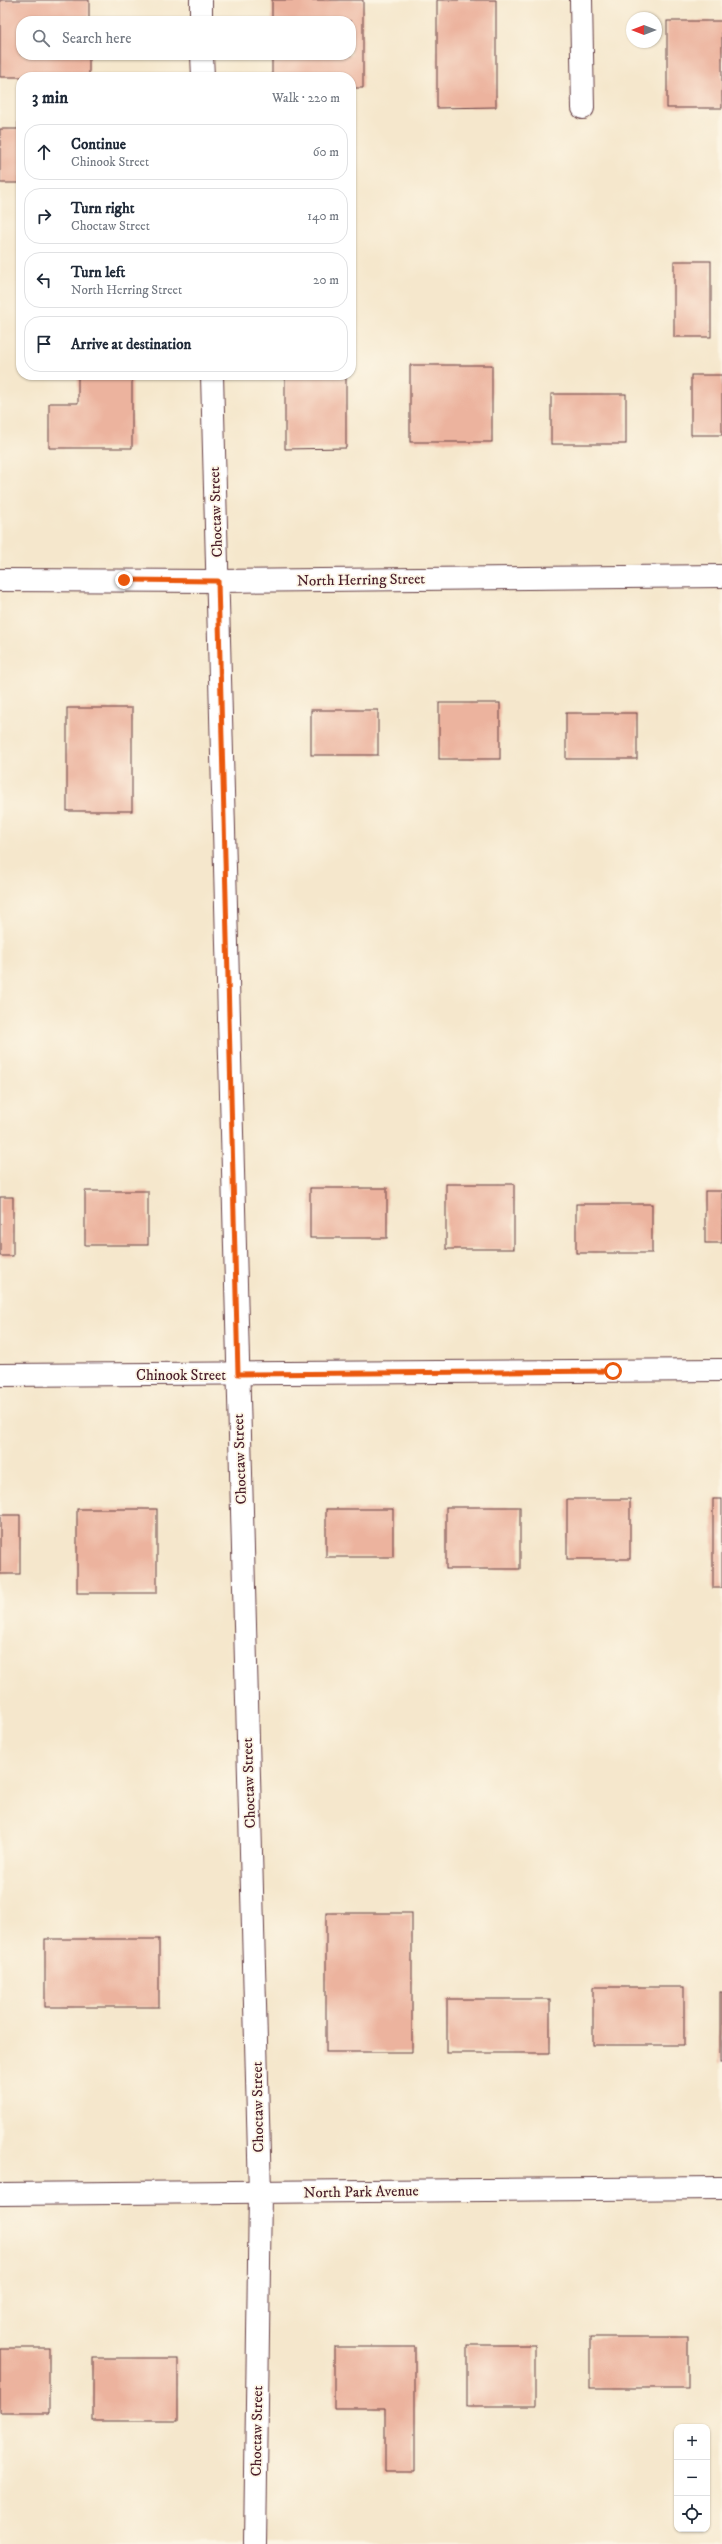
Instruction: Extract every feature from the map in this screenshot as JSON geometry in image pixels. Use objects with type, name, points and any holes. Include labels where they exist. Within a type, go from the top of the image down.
[{"type":"street","points":[[201,0],[201,16]]},
{"type":"street","points":[[581,0],[583,108]]},
{"type":"street","points":[[202,60],[203,72]]},
{"type":"street","name":"Choctaw Street","points":[[212,380],[260,2192],[255,2544]]},
{"type":"street","name":"North Herring Street","points":[[0,580],[218,581],[722,576]]},
{"type":"street","name":"Chinook Street","points":[[0,1375],[722,1370]]},
{"type":"street","name":"North Park Avenue","points":[[0,2194],[722,2188]]},
{"type":"building","points":[[0,0],[89,0],[89,16],[16,16],[16,60],[89,60],[89,72],[16,72],[16,77],[0,77]]},
{"type":"building","points":[[272,0],[363,0],[363,88],[356,88],[356,72],[272,72],[272,60],[356,60],[356,16],[272,16]]},
{"type":"building","points":[[437,0],[496,0],[496,107],[437,108]]},
{"type":"building","points":[[667,21],[722,21],[722,108],[667,108]]},
{"type":"building","points":[[0,129],[16,129],[16,183],[0,183]]},
{"type":"building","points":[[674,261],[711,261],[711,337],[674,337]]},
{"type":"building","points":[[410,365],[492,365],[492,442],[410,442]]},
{"type":"building","points":[[691,375],[722,375],[722,435],[691,435]]},
{"type":"building","points":[[78,380],[132,380],[132,448],[49,448],[49,403],[78,403]]},
{"type":"building","points":[[285,380],[346,380],[346,448],[285,449]]},
{"type":"building","points":[[551,394],[626,394],[626,444],[551,444]]},
{"type":"building","points":[[439,703],[500,703],[500,759],[439,759]]},
{"type":"building","points":[[67,708],[132,708],[132,811],[67,811]]},
{"type":"building","points":[[311,710],[378,710],[378,755],[311,755]]},
{"type":"building","points":[[566,713],[637,713],[637,759],[566,759]]},
{"type":"building","points":[[446,1184],[514,1184],[514,1249],[446,1249]]},
{"type":"building","points":[[310,1188],[387,1188],[387,1238],[310,1238]]},
{"type":"building","points":[[85,1191],[148,1191],[148,1245],[85,1245]]},
{"type":"building","points":[[705,1191],[722,1191],[722,1243],[705,1243]]},
{"type":"building","points":[[0,1197],[13,1197],[13,1256],[0,1256]]},
{"type":"building","points":[[576,1204],[652,1204],[652,1253],[576,1253]]},
{"type":"building","points":[[567,1499],[630,1499],[630,1559],[567,1559]]},
{"type":"building","points":[[713,1499],[722,1499],[722,1588],[713,1588]]},
{"type":"building","points":[[446,1507],[520,1507],[520,1569],[446,1569]]},
{"type":"building","points":[[77,1509],[157,1509],[157,1593],[77,1593]]},
{"type":"building","points":[[326,1509],[393,1509],[393,1557],[326,1557]]},
{"type":"building","points":[[0,1515],[20,1515],[20,1574],[0,1574]]},
{"type":"building","points":[[326,1913],[412,1913],[412,2052],[326,2052]]},
{"type":"building","points":[[45,1939],[159,1939],[159,2007],[45,2007]]},
{"type":"building","points":[[593,1987],[684,1987],[684,2045],[593,2045]]},
{"type":"building","points":[[720,1992],[722,1992],[722,2063],[720,2063]]},
{"type":"building","points":[[447,1999],[550,1999],[550,2053],[447,2053]]},
{"type":"building","points":[[590,2337],[688,2337],[688,2388],[590,2388]]},
{"type":"building","points":[[467,2345],[535,2345],[535,2406],[467,2406]]},
{"type":"building","points":[[334,2347],[415,2347],[415,2471],[385,2471],[385,2408],[334,2408]]},
{"type":"building","points":[[0,2348],[49,2348],[49,2413],[0,2413]]},
{"type":"building","points":[[93,2358],[178,2358],[178,2421],[93,2421]]},
{"type":"route","points":[[124,580],[218,581],[238,1374],[613,1371]]}]
